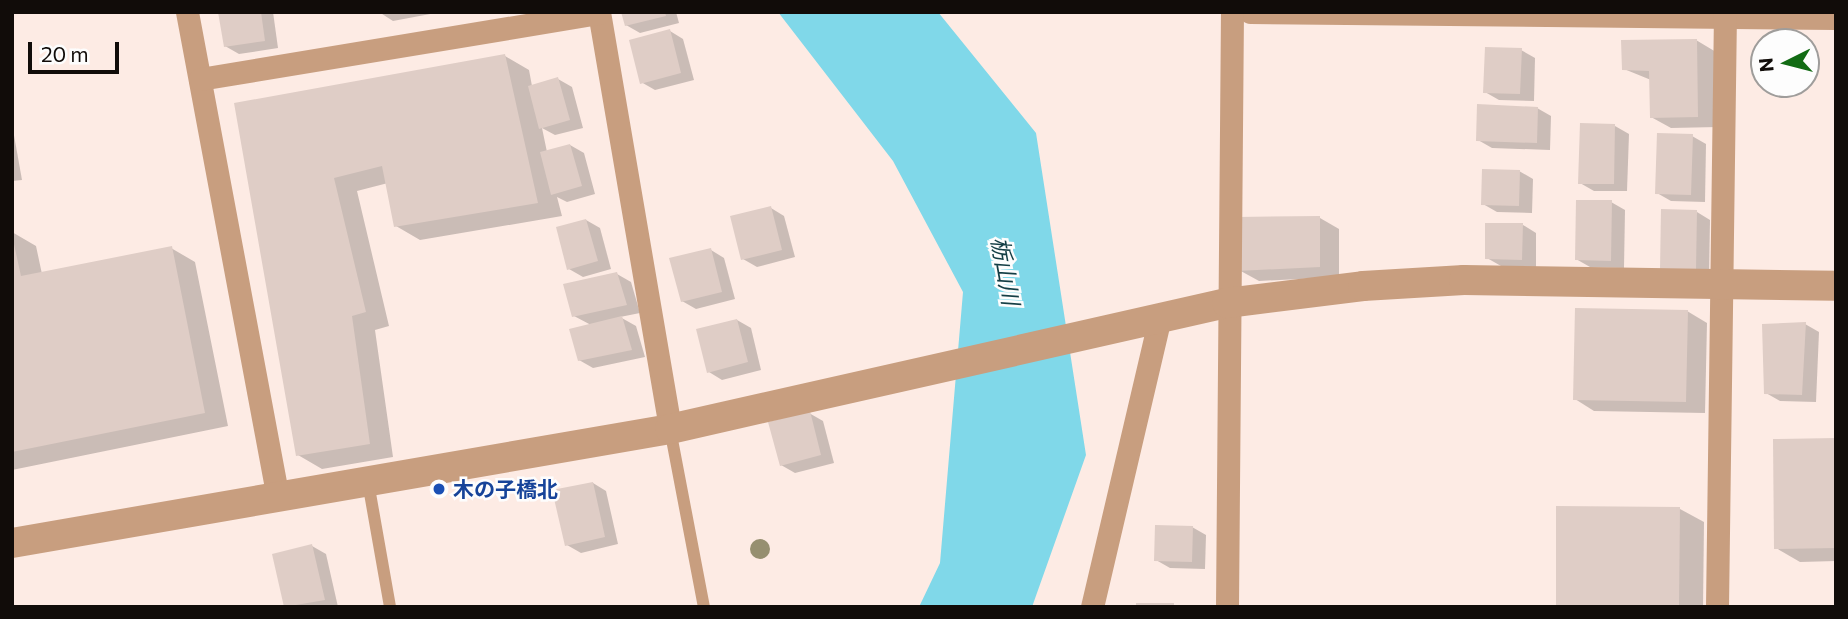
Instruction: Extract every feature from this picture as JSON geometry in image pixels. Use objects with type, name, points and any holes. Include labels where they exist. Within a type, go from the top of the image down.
[{"type":"street","points":[[187,12],[278,497]]},
{"type":"street","points":[[1227,607],[1227,303],[1232,12]]},
{"type":"street","points":[[1250,12],[1836,18]]},
{"type":"street","points":[[200,79],[599,13],[670,429]]},
{"type":"street","points":[[1717,607],[1719,286],[1725,15]]},
{"type":"street","points":[[12,543],[670,429],[1227,303],[1363,286],[1464,281],[1836,286]]},
{"type":"street","points":[[1092,607],[1160,317]]},
{"type":"lane","points":[[670,429],[704,607]]},
{"type":"lane","points":[[368,482],[390,607]]},
{"type":"water","name":"栃山川","points":[[778,12],[938,12],[1036,133],[1086,455],[1032,607],[919,607],[940,563],[963,292],[893,161]]},
{"type":"building","points":[[218,12],[261,12],[265,41],[224,47]]},
{"type":"building","points":[[621,12],[665,12],[666,16],[625,26]]},
{"type":"building","points":[[670,29],[681,73],[640,84],[629,40]]},
{"type":"building","points":[[1697,39],[1698,117],[1650,118],[1649,71],[1622,70],[1621,40]]},
{"type":"building","points":[[1485,47],[1522,48],[1520,94],[1483,93]]},
{"type":"building","points":[[505,54],[538,203],[394,227],[382,166],[334,178],[366,312],[352,316],[370,444],[296,456],[234,103]]},
{"type":"building","points":[[558,77],[570,120],[539,129],[528,86]]},
{"type":"building","points":[[1477,104],[1538,107],[1537,143],[1476,141]]},
{"type":"building","points":[[1580,123],[1615,124],[1614,184],[1578,184]]},
{"type":"building","points":[[1657,133],[1693,134],[1691,195],[1655,194]]},
{"type":"building","points":[[570,144],[582,186],[551,195],[540,152]]},
{"type":"building","points":[[1482,169],[1520,170],[1519,206],[1481,205]]},
{"type":"building","points":[[1576,200],[1612,200],[1611,261],[1575,260]]},
{"type":"building","points":[[771,206],[782,250],[741,260],[730,216]]},
{"type":"building","points":[[1661,209],[1697,210],[1696,270],[1660,270]]},
{"type":"building","points":[[1320,216],[1320,267],[1237,271],[1237,217]]},
{"type":"building","points":[[586,219],[598,261],[567,270],[556,227]]},
{"type":"building","points":[[1485,223],[1523,223],[1522,260],[1485,259]]},
{"type":"building","points":[[12,235],[21,276],[172,246],[205,413],[12,452]]},
{"type":"building","points":[[711,248],[722,292],[681,302],[669,258]]},
{"type":"building","points":[[617,272],[627,305],[572,317],[563,284]]},
{"type":"building","points":[[1575,308],[1688,310],[1686,402],[1573,400]]},
{"type":"building","points":[[622,316],[632,350],[578,361],[569,329]]},
{"type":"building","points":[[737,319],[748,362],[707,373],[696,329]]},
{"type":"building","points":[[1806,322],[1802,395],[1764,394],[1762,324]]},
{"type":"building","points":[[810,411],[821,455],[780,466],[768,422]]},
{"type":"building","points":[[1836,438],[1836,548],[1774,549],[1773,439]]},
{"type":"building","points":[[593,482],[605,537],[565,546],[552,490]]},
{"type":"building","points":[[1556,506],[1680,507],[1679,607],[1556,607]]},
{"type":"building","points":[[1155,525],[1193,526],[1192,562],[1154,561]]},
{"type":"building","points":[[312,544],[325,600],[284,607],[272,554]]},
{"type":"building","points":[[1136,603],[1174,603],[1174,607],[1136,607]]},
{"type":"place","name":"木の子橋北","points":[[439,489]]}]
